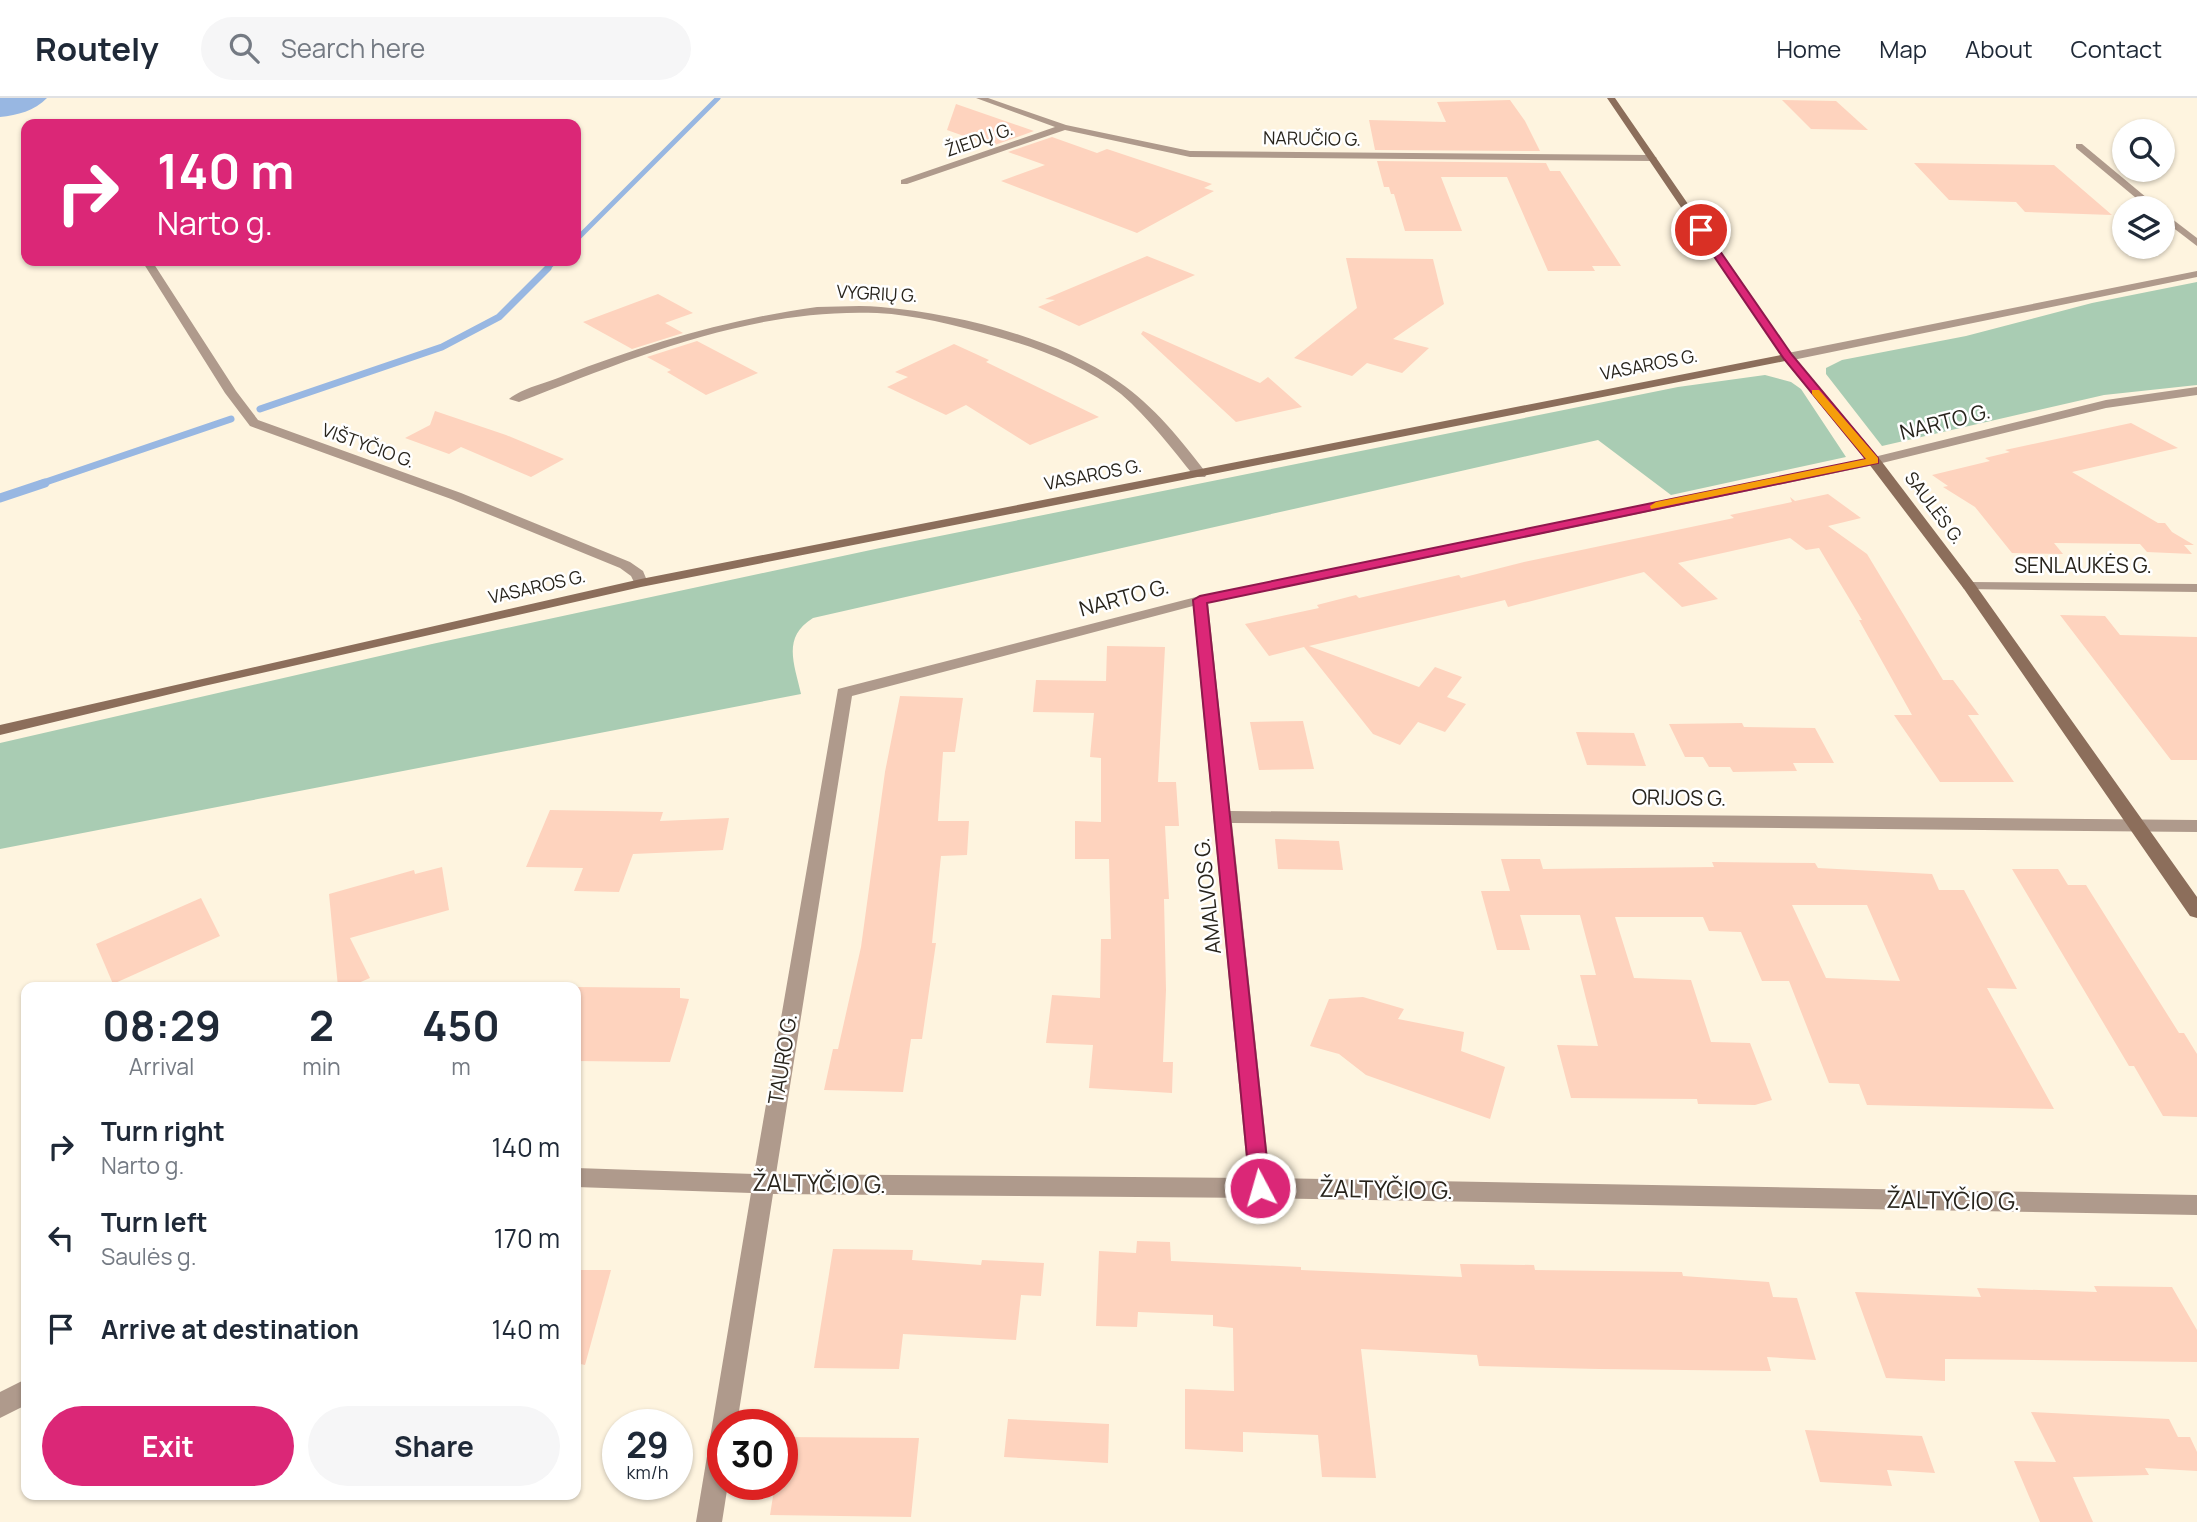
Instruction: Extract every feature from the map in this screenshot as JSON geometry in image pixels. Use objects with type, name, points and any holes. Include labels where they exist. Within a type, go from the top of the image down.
[{"type":"main road","name":"SAULĖS G.","points":[[1611,98],[1788,357],[1874,461],[1969,586],[2197,911]]},
{"type":"main road","name":"VASAROS G.","points":[[0,730],[204,681],[641,583],[1788,357]]},
{"type":"street","name":"NARUČIO G.","points":[[980,98],[1064,127],[1190,154],[1652,158]]},
{"type":"street","name":"ŽIEDŲ G.","points":[[904,182],[1064,127]]},
{"type":"street","points":[[2079,146],[2139,196]]},
{"type":"street","points":[[2175,225],[2197,243]]},
{"type":"street","name":"VIŠTYČIO G.","points":[[150,266],[226,386],[254,423],[456,496],[614,560],[638,573],[641,583]]},
{"type":"street","name":"VASAROS G.","points":[[1788,357],[2197,274]]},
{"type":"street","name":"VYGRIŲ G.","points":[[515,399],[659,344],[751,318],[814,309],[899,311],[982,327],[1032,344],[1087,370],[1122,390],[1147,411],[1200,474]]},
{"type":"street","name":"NARTO G.","points":[[844,693],[1200,600],[1874,461],[2106,404],[2197,391]]},
{"type":"street","name":"SENLAUKĖS G.","points":[[1969,586],[2197,587]]},
{"type":"street","name":"AMALVOS G.","points":[[1200,600],[1260,1188]]},
{"type":"street","name":"TAURO G.","points":[[726,1409],[844,693]]},
{"type":"street","name":"ORIJOS G.","points":[[1222,817],[2197,826]]},
{"type":"street","name":"ŽALTYČIO G.","points":[[581,1177],[763,1184],[1260,1188],[2197,1205]]},
{"type":"street","points":[[0,1406],[21,1394]]},
{"type":"street","points":[[709,1522],[712,1500]]},
{"type":"green space","points":[[2197,282],[2197,385],[2104,395],[1882,446],[1826,374],[1826,368],[1842,360],[1966,336],[2092,303]]},
{"type":"green space","points":[[1765,375],[1791,382],[1801,389],[1846,457],[1671,495],[1598,440],[813,618],[803,625],[794,642],[794,661],[801,694],[0,849],[0,743],[432,644],[880,548],[1678,387]]},
{"type":"water","points":[[0,98],[47,98],[25,112],[0,117]]},
{"type":"building","points":[[1510,100],[1525,121],[1540,151],[1375,150],[1369,120],[1446,122],[1437,102]]},
{"type":"building","points":[[1782,100],[1836,101],[1868,130],[1811,129]]},
{"type":"building","points":[[956,104],[1034,131],[992,146],[947,130]]},
{"type":"building","points":[[1052,137],[1097,153],[1107,149],[1212,184],[1204,188],[1214,191],[1137,233],[1001,181],[1045,165],[1008,152]]},
{"type":"building","points":[[1377,161],[1546,163],[1550,171],[1560,171],[1621,266],[1592,266],[1595,271],[1548,271],[1507,177],[1441,177],[1462,231],[1405,231],[1394,194],[1391,194],[1389,187],[1384,187]]},
{"type":"building","points":[[1914,163],[2054,165],[2112,215],[2025,212],[2016,202],[1949,200]]},
{"type":"building","points":[[1147,256],[1195,275],[1079,326],[1038,307],[1055,300],[1045,299]]},
{"type":"building","points":[[1346,258],[1433,259],[1444,304],[1393,339],[1429,348],[1402,373],[1367,363],[1352,376],[1294,358],[1357,308]]},
{"type":"building","points":[[658,294],[693,313],[665,323],[683,333],[632,349],[583,322]]},
{"type":"building","points":[[1143,331],[1260,383],[1268,377],[1302,407],[1236,422],[1141,334]]},
{"type":"building","points":[[697,341],[758,373],[706,395],[647,357]]},
{"type":"building","points":[[954,344],[1099,417],[1030,445],[966,405],[946,415],[887,387],[908,377],[895,372]]},
{"type":"building","points":[[435,411],[506,435],[564,459],[531,477],[461,447],[449,454],[405,438],[430,425]]},
{"type":"building","points":[[2131,423],[2178,448],[2072,472],[2158,523],[2165,523],[2172,532],[2194,545],[2184,545],[2192,554],[2147,552],[2140,544],[2054,543],[2063,554],[2012,553],[1975,507],[1943,487],[1948,486],[1932,475],[1990,461],[1985,458],[2010,452],[2005,450]]},
{"type":"building","points":[[1828,494],[1861,518],[1828,526],[1867,554],[1943,680],[1953,680],[1979,715],[1968,715],[2014,782],[1940,782],[1894,715],[1912,715],[1859,620],[1862,620],[1819,548],[1806,550],[1790,538],[1678,563],[1718,599],[1682,607],[1644,572],[1508,607],[1505,600],[1309,646],[1419,687],[1435,667],[1462,677],[1447,697],[1466,704],[1445,732],[1418,722],[1400,745],[1373,734],[1304,647],[1269,656],[1245,624],[1319,608],[1317,605],[1356,595],[1359,598],[1459,575],[1461,578],[1524,562],[1734,518],[1730,515],[1792,502],[1790,497],[1795,501]]},
{"type":"building","points":[[2060,615],[2105,616],[2120,635],[2197,637],[2197,760],[2171,760]]},
{"type":"building","points":[[1107,646],[1165,647],[1158,782],[1176,782],[1179,826],[1165,826],[1169,899],[1164,899],[1166,990],[1163,1062],[1173,1062],[1172,1093],[1089,1088],[1093,1045],[1046,1043],[1052,995],[1100,998],[1101,939],[1111,939],[1109,859],[1075,859],[1075,821],[1101,822],[1101,758],[1090,757],[1094,713],[1033,712],[1036,680],[1106,681]]},
{"type":"building","points":[[900,696],[963,698],[955,752],[943,752],[938,821],[969,821],[967,855],[941,856],[932,943],[936,943],[922,1039],[911,1039],[903,1092],[824,1090],[833,1049],[838,1049],[861,947],[885,772]]},
{"type":"building","points":[[1303,721],[1314,769],[1259,770],[1250,722]]},
{"type":"building","points":[[1742,723],[1744,727],[1815,728],[1834,763],[1793,763],[1797,771],[1733,772],[1730,767],[1709,767],[1703,757],[1685,757],[1669,724]]},
{"type":"building","points":[[1576,732],[1634,733],[1646,766],[1587,765]]},
{"type":"building","points":[[550,810],[663,812],[660,821],[729,818],[723,850],[633,854],[619,892],[574,891],[583,868],[526,867]]},
{"type":"building","points":[[1275,839],[1339,841],[1343,870],[1278,869]]},
{"type":"building","points":[[1501,859],[1540,859],[1543,869],[1714,867],[1712,862],[1815,863],[1818,868],[1932,874],[1939,890],[1964,890],[2017,989],[1987,988],[2054,1109],[1867,1105],[1859,1084],[1829,1083],[1789,981],[1762,981],[1741,932],[1709,931],[1703,917],[1615,917],[1634,978],[1691,980],[1711,1042],[1750,1043],[1772,1100],[1755,1105],[1698,1104],[1697,1099],[1571,1098],[1557,1045],[1598,1046],[1580,975],[1596,975],[1580,915],[1520,915],[1530,950],[1497,950],[1481,891],[1510,891]],"holes":[[[1792,905],[1867,905],[1900,981],[1826,978]]]},
{"type":"building","points":[[442,867],[449,910],[350,938],[370,978],[361,982],[338,982],[329,894],[414,870],[415,874]]},
{"type":"building","points":[[2012,869],[2058,869],[2068,885],[2086,885],[2179,1033],[2184,1033],[2197,1054],[2197,1117],[2163,1116],[2134,1066],[2129,1066]]},
{"type":"building","points":[[201,898],[220,936],[117,982],[112,982],[96,944]]},
{"type":"building","points":[[581,987],[680,988],[680,998],[689,999],[670,1062],[581,1061]]},
{"type":"building","points":[[1363,997],[1404,1009],[1398,1019],[1464,1032],[1461,1051],[1505,1067],[1490,1119],[1366,1075],[1339,1054],[1310,1046],[1329,999]]},
{"type":"building","points":[[1137,1241],[1170,1242],[1171,1261],[1301,1267],[1301,1270],[1462,1277],[1460,1264],[1534,1265],[1535,1270],[1682,1272],[1683,1276],[1769,1282],[1773,1297],[1797,1298],[1816,1360],[1767,1357],[1771,1371],[1599,1369],[1479,1366],[1477,1355],[1361,1349],[1376,1478],[1322,1477],[1318,1435],[1243,1432],[1243,1452],[1185,1449],[1185,1389],[1234,1391],[1233,1328],[1213,1326],[1213,1315],[1138,1312],[1137,1327],[1096,1326],[1099,1251],[1136,1253]]},
{"type":"building","points":[[833,1249],[913,1250],[912,1260],[981,1265],[982,1260],[1044,1263],[1041,1296],[1021,1295],[1016,1340],[903,1334],[899,1369],[814,1368]]},
{"type":"building","points":[[581,1270],[611,1270],[585,1365],[581,1364]]},
{"type":"building","points":[[2094,1286],[2172,1287],[2197,1330],[2197,1362],[1945,1359],[1945,1381],[1886,1378],[1855,1292],[1981,1297],[1977,1288],[2097,1292]]},
{"type":"building","points":[[2031,1412],[2169,1419],[2178,1437],[2190,1437],[2197,1452],[2197,1471],[2145,1468],[2149,1475],[2073,1477],[2093,1522],[2040,1522],[2014,1461],[2056,1462]]},
{"type":"building","points":[[1008,1419],[1109,1424],[1108,1463],[1004,1457]]},
{"type":"building","points":[[1805,1430],[1922,1436],[1935,1473],[1887,1470],[1892,1486],[1820,1482]]},
{"type":"building","points":[[798,1437],[919,1438],[911,1517],[770,1515],[772,1500],[798,1500]]},
{"type":"waterway","points":[[581,235],[718,98]]},
{"type":"waterway","points":[[260,409],[442,347],[499,317],[550,266]]},
{"type":"waterway","points":[[40,484],[231,419]]},
{"type":"waterway","points":[[0,498],[45,483]]},
{"type":"slow traffic","points":[[1656,506],[1874,461],[1816,392]]},
{"type":"route","points":[[1260,1188],[1200,600],[1874,461],[1788,357],[1701,230]]}]
